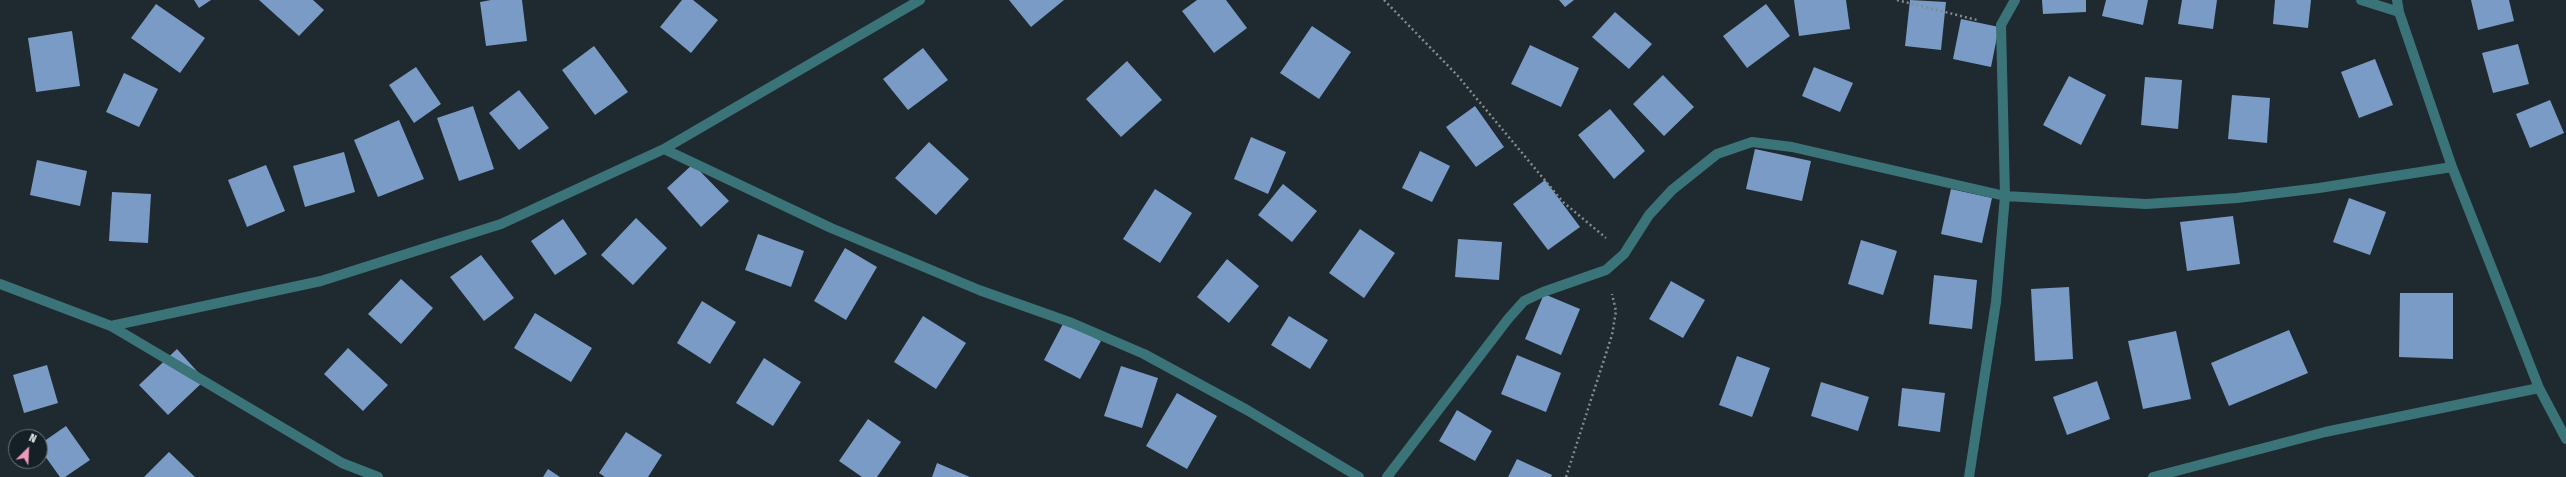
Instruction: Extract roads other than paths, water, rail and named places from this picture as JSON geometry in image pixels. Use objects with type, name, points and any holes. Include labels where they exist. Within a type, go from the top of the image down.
[{"type":"street","points":[[111,326],[321,281],[501,224],[664,149],[920,0]]},
{"type":"street","points":[[1969,477],[1996,302],[2006,196],[2001,25],[2016,0]]},
{"type":"street","points":[[2361,0],[2399,12]]},
{"type":"street","points":[[2397,0],[2399,12],[2452,167],[2539,388],[2566,438]]},
{"type":"street","points":[[1387,477],[1508,319],[1524,301],[1543,292],[1606,270],[1624,254],[1649,215],[1672,190],[1717,154],[1752,142],[1792,147],[2006,196],[2146,204],[2206,200],[2319,188],[2452,167]]},
{"type":"street","points":[[664,149],[831,228],[979,290],[1072,323],[1144,354],[1247,410],[1359,477]]},
{"type":"street","points":[[0,284],[111,326],[342,462],[378,477]]},
{"type":"street","points":[[2153,477],[2325,432],[2539,388]]}]
